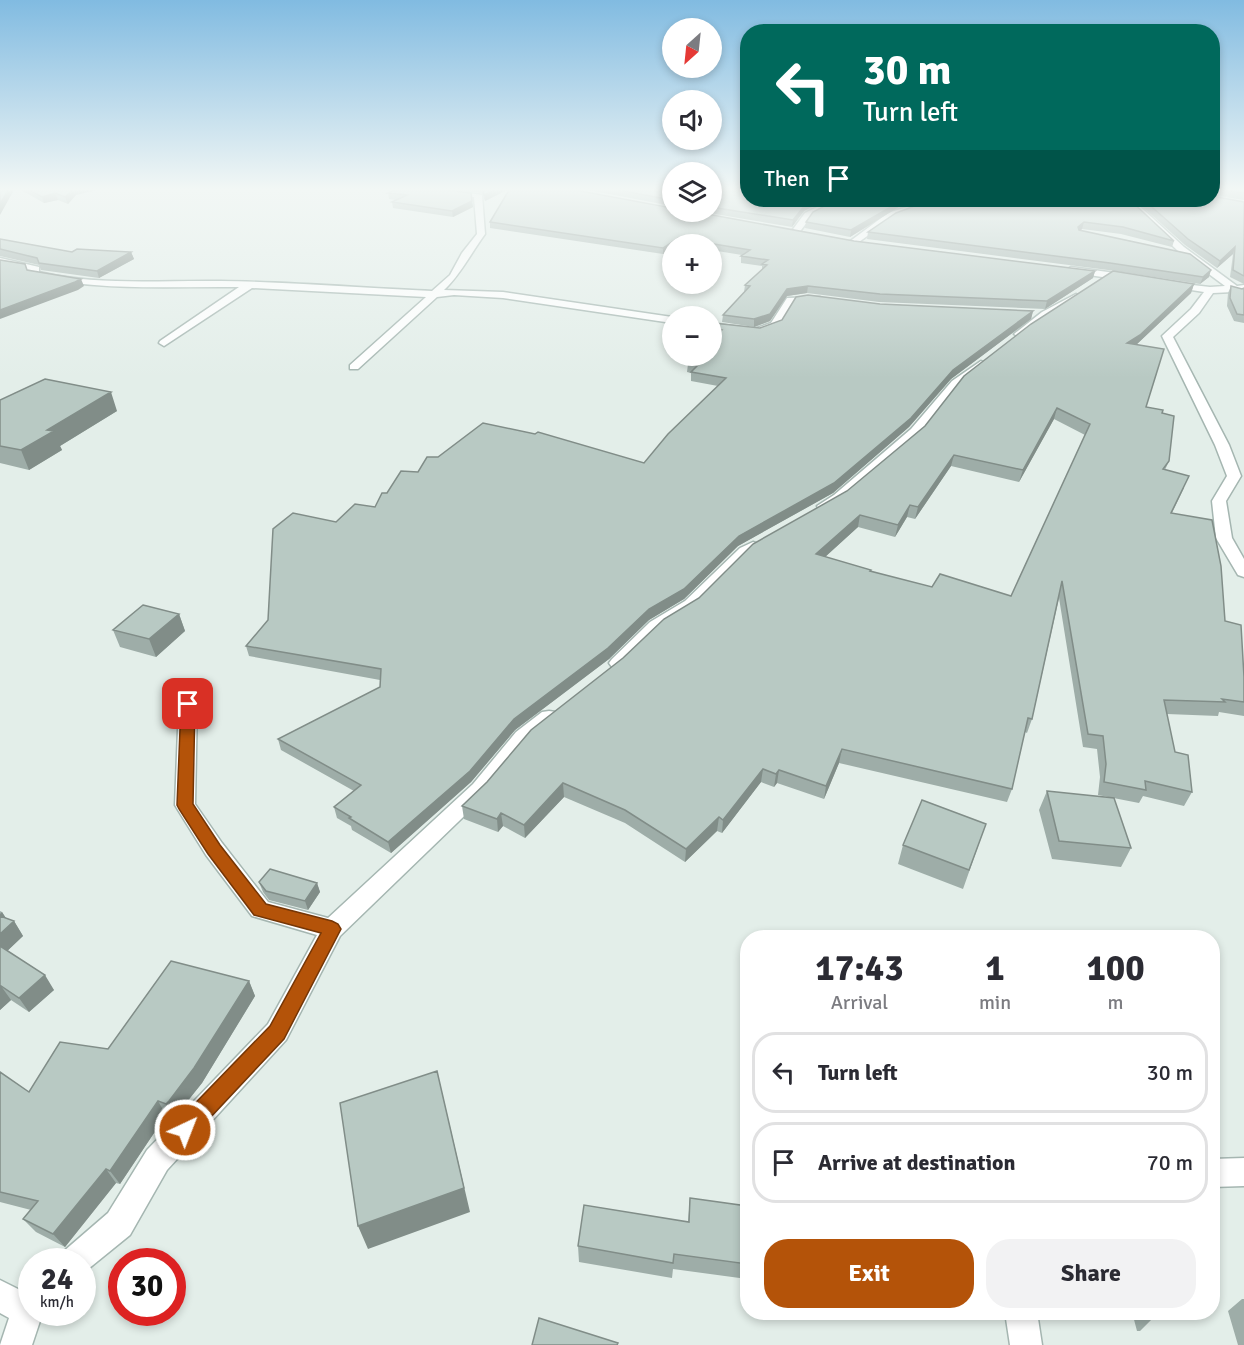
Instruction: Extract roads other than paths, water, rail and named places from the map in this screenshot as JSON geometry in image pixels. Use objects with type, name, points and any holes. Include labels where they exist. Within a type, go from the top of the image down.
[{"type":"street","points":[[354,367],[454,276],[466,253]]},
{"type":"street","points":[[1171,253],[1194,259]]},
{"type":"street","points":[[1187,253],[1241,291]]},
{"type":"street","points":[[0,261],[36,269],[33,273],[48,278],[108,283],[249,285],[503,295],[662,319]]},
{"type":"street","points":[[1061,269],[1142,280]]},
{"type":"street","points":[[1006,344],[1046,314],[1108,275]]},
{"type":"street","points":[[1163,283],[1210,290],[1241,291]]},
{"type":"street","points":[[164,343],[249,285]]},
{"type":"street","points":[[1210,290],[1195,311],[1167,336],[1222,445],[1234,476],[1219,501],[1224,538],[1244,573]]},
{"type":"street","points":[[722,328],[755,332],[775,325],[791,300],[807,298],[828,300]]},
{"type":"street","points":[[1023,313],[1046,314]]},
{"type":"street","points":[[808,516],[839,498],[916,432],[956,383],[990,357]]},
{"type":"street","points":[[607,672],[656,626],[691,605],[746,551],[766,539]]},
{"type":"street","points":[[188,704],[185,805],[214,849],[260,909],[332,929]]},
{"type":"street","points":[[91,1248],[119,1224],[157,1160],[277,1032],[332,929],[480,789],[523,737],[560,708]]},
{"type":"street","points":[[1220,1173],[1244,1172]]},
{"type":"street","points":[[1022,1320],[1026,1345]]},
{"type":"street","points":[[16,1345],[18,1324]]}]
